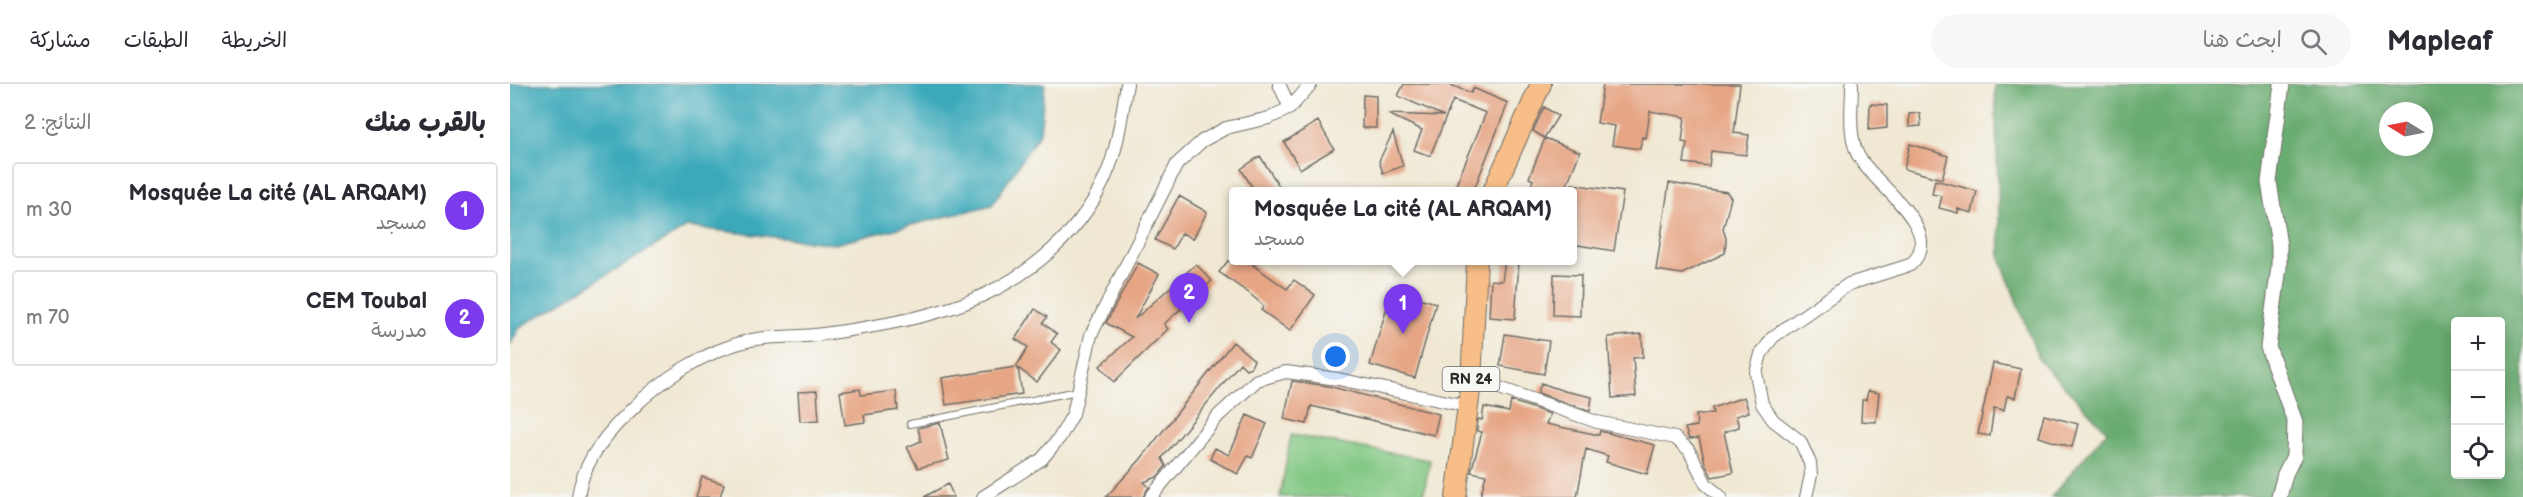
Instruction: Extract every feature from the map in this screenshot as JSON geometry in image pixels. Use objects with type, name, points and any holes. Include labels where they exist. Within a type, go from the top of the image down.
[{"type":"main road","points":[[1495,187],[1541,84]]},
{"type":"main road","name":"RN 24","points":[[1455,497],[1471,383],[1477,265]]},
{"type":"street","points":[[578,497],[590,461],[607,434],[666,379],[707,356],[752,340],[822,334],[899,320],[965,303],[1035,266],[1080,220],[1098,195],[1110,166],[1127,84]]},
{"type":"street","points":[[1279,84],[1290,108]]},
{"type":"street","points":[[983,497],[1042,459],[1060,437],[1073,414],[1091,335],[1177,164],[1202,141],[1226,128],[1269,118],[1290,108],[1311,84]]},
{"type":"street","points":[[1806,497],[1811,475],[1810,463],[1800,441],[1773,420],[1762,404],[1756,373],[1761,354],[1773,337],[1849,284],[1910,265],[1917,258],[1921,245],[1919,232],[1904,207],[1863,164],[1857,154],[1852,131],[1852,84]]},
{"type":"street","points":[[2279,497],[2285,474],[2294,456],[2295,423],[2268,347],[2279,267],[2279,245],[2269,182],[2282,84]]},
{"type":"street","points":[[1151,497],[1218,416],[1257,380],[1286,372],[1338,379],[1467,406]]},
{"type":"street","points":[[1471,383],[1491,385],[1597,422],[1675,438],[1689,450],[1706,484],[1721,497]]},
{"type":"lane","points":[[910,424],[1078,391]]},
{"type":"green space","points":[[1995,84],[2523,84],[2523,497],[2051,497],[2107,431],[2039,360],[2000,258]]},
{"type":"green space","points":[[1291,435],[1430,460],[1423,497],[1280,497]]},
{"type":"water","points":[[510,84],[1045,84],[1040,133],[992,205],[835,244],[687,227],[520,327],[510,346]]},
{"type":"building","points":[[1404,84],[1448,84],[1471,93],[1473,88],[1508,103],[1475,187],[1455,187],[1486,113],[1453,100],[1430,156],[1414,150],[1422,130],[1388,114],[1444,116],[1398,96]]},
{"type":"building","points":[[1603,84],[1740,84],[1734,133],[1749,135],[1746,155],[1711,151],[1709,166],[1684,163],[1687,143],[1682,142],[1685,117],[1650,111],[1646,138],[1642,137],[1640,149],[1612,145],[1615,126],[1597,123]]},
{"type":"building","points":[[1363,95],[1376,96],[1376,128],[1362,128]]},
{"type":"building","points":[[1870,104],[1887,105],[1887,128],[1869,130]]},
{"type":"building","points":[[1544,107],[1558,116],[1544,138],[1533,131]]},
{"type":"building","points":[[1920,113],[1921,126],[1909,127],[1909,114]]},
{"type":"building","points":[[1318,121],[1334,149],[1300,169],[1284,142]]},
{"type":"building","points":[[1393,132],[1403,166],[1383,173],[1379,161]]},
{"type":"building","points":[[1545,138],[1580,152],[1566,187],[1531,187],[1533,180],[1529,178]]},
{"type":"building","points":[[1910,144],[1948,156],[1942,179],[1904,169]]},
{"type":"building","points":[[1260,156],[1280,187],[1252,187],[1241,169]]},
{"type":"building","points":[[1935,180],[1977,191],[1972,213],[1958,209],[1958,213],[1939,208],[1942,196],[1932,194]]},
{"type":"building","points":[[1669,183],[1727,192],[1731,198],[1723,229],[1726,238],[1725,253],[1682,274],[1656,270]]},
{"type":"building","points":[[1572,184],[1623,192],[1614,251],[1577,245],[1577,187],[1572,187]]},
{"type":"building","points":[[1179,196],[1207,212],[1193,239],[1182,233],[1173,249],[1155,240]]},
{"type":"building","points":[[1228,261],[1229,265],[1253,265],[1287,289],[1294,280],[1315,295],[1290,331],[1261,310],[1264,306],[1250,294],[1219,272]]},
{"type":"building","points":[[1138,263],[1159,274],[1135,319],[1196,264],[1212,281],[1164,324],[1168,329],[1114,382],[1100,366],[1132,337],[1106,323]]},
{"type":"building","points":[[1504,265],[1519,265],[1515,319],[1489,317],[1491,280],[1502,281]]},
{"type":"building","points":[[1554,274],[1581,275],[1580,316],[1553,315]]},
{"type":"building","points":[[1392,290],[1436,303],[1415,378],[1370,365]]},
{"type":"building","points":[[1035,309],[1047,317],[1043,323],[1057,334],[1051,342],[1061,350],[1037,382],[1018,368],[1022,394],[946,405],[942,378],[1016,367],[1028,347],[1015,339]]},
{"type":"building","points":[[1505,334],[1549,341],[1544,374],[1500,366]]},
{"type":"building","points":[[1642,334],[1643,357],[1633,358],[1636,396],[1612,398],[1608,337]]},
{"type":"building","points":[[1233,342],[1254,360],[1251,367],[1246,369],[1240,363],[1162,458],[1166,466],[1157,477],[1144,482],[1149,487],[1143,497],[1106,497],[1140,460]]},
{"type":"building","points":[[1993,363],[2021,369],[2015,398],[2007,396],[2004,410],[1994,408],[1990,436],[1978,434]]},
{"type":"building","points":[[1292,381],[1328,386],[1439,414],[1434,435],[1311,406],[1307,424],[1284,419]]},
{"type":"building","points":[[1541,383],[1592,397],[1590,411],[1538,393]]},
{"type":"building","points":[[860,389],[861,395],[896,391],[898,410],[864,415],[865,422],[845,425],[840,392]]},
{"type":"building","points":[[817,391],[819,420],[800,421],[798,392]]},
{"type":"building","points":[[1868,391],[1879,393],[1876,422],[1861,421],[1862,400],[1866,400]]},
{"type":"building","points":[[1744,397],[1749,412],[1736,416],[1739,427],[1724,432],[1733,473],[1712,477],[1705,463],[1699,438],[1689,439],[1685,428],[1697,426],[1696,415],[1713,413],[1712,408]]},
{"type":"building","points":[[1511,401],[1550,414],[1546,424],[1599,435],[1600,431],[1655,445],[1647,474],[1606,462],[1608,456],[1586,449],[1577,497],[1480,497],[1486,475],[1471,472],[1482,432],[1477,431],[1478,419],[1482,420],[1484,407],[1509,412]]},
{"type":"building","points":[[1247,415],[1267,424],[1252,458],[1248,456],[1238,474],[1210,459],[1215,448],[1229,455]]},
{"type":"building","points":[[2044,415],[2078,424],[2072,447],[2038,437]]},
{"type":"building","points":[[940,423],[949,460],[918,468],[907,447],[921,441],[918,428]]},
{"type":"building","points":[[702,477],[724,484],[720,497],[696,497]]},
{"type":"building","points":[[948,484],[954,497],[924,497]]},
{"type":"place","name":"CEM Toubal","points":[[1189,323]]},
{"type":"place","name":"Mosquée La cité (AL ARQAM)","points":[[1403,334]]}]
